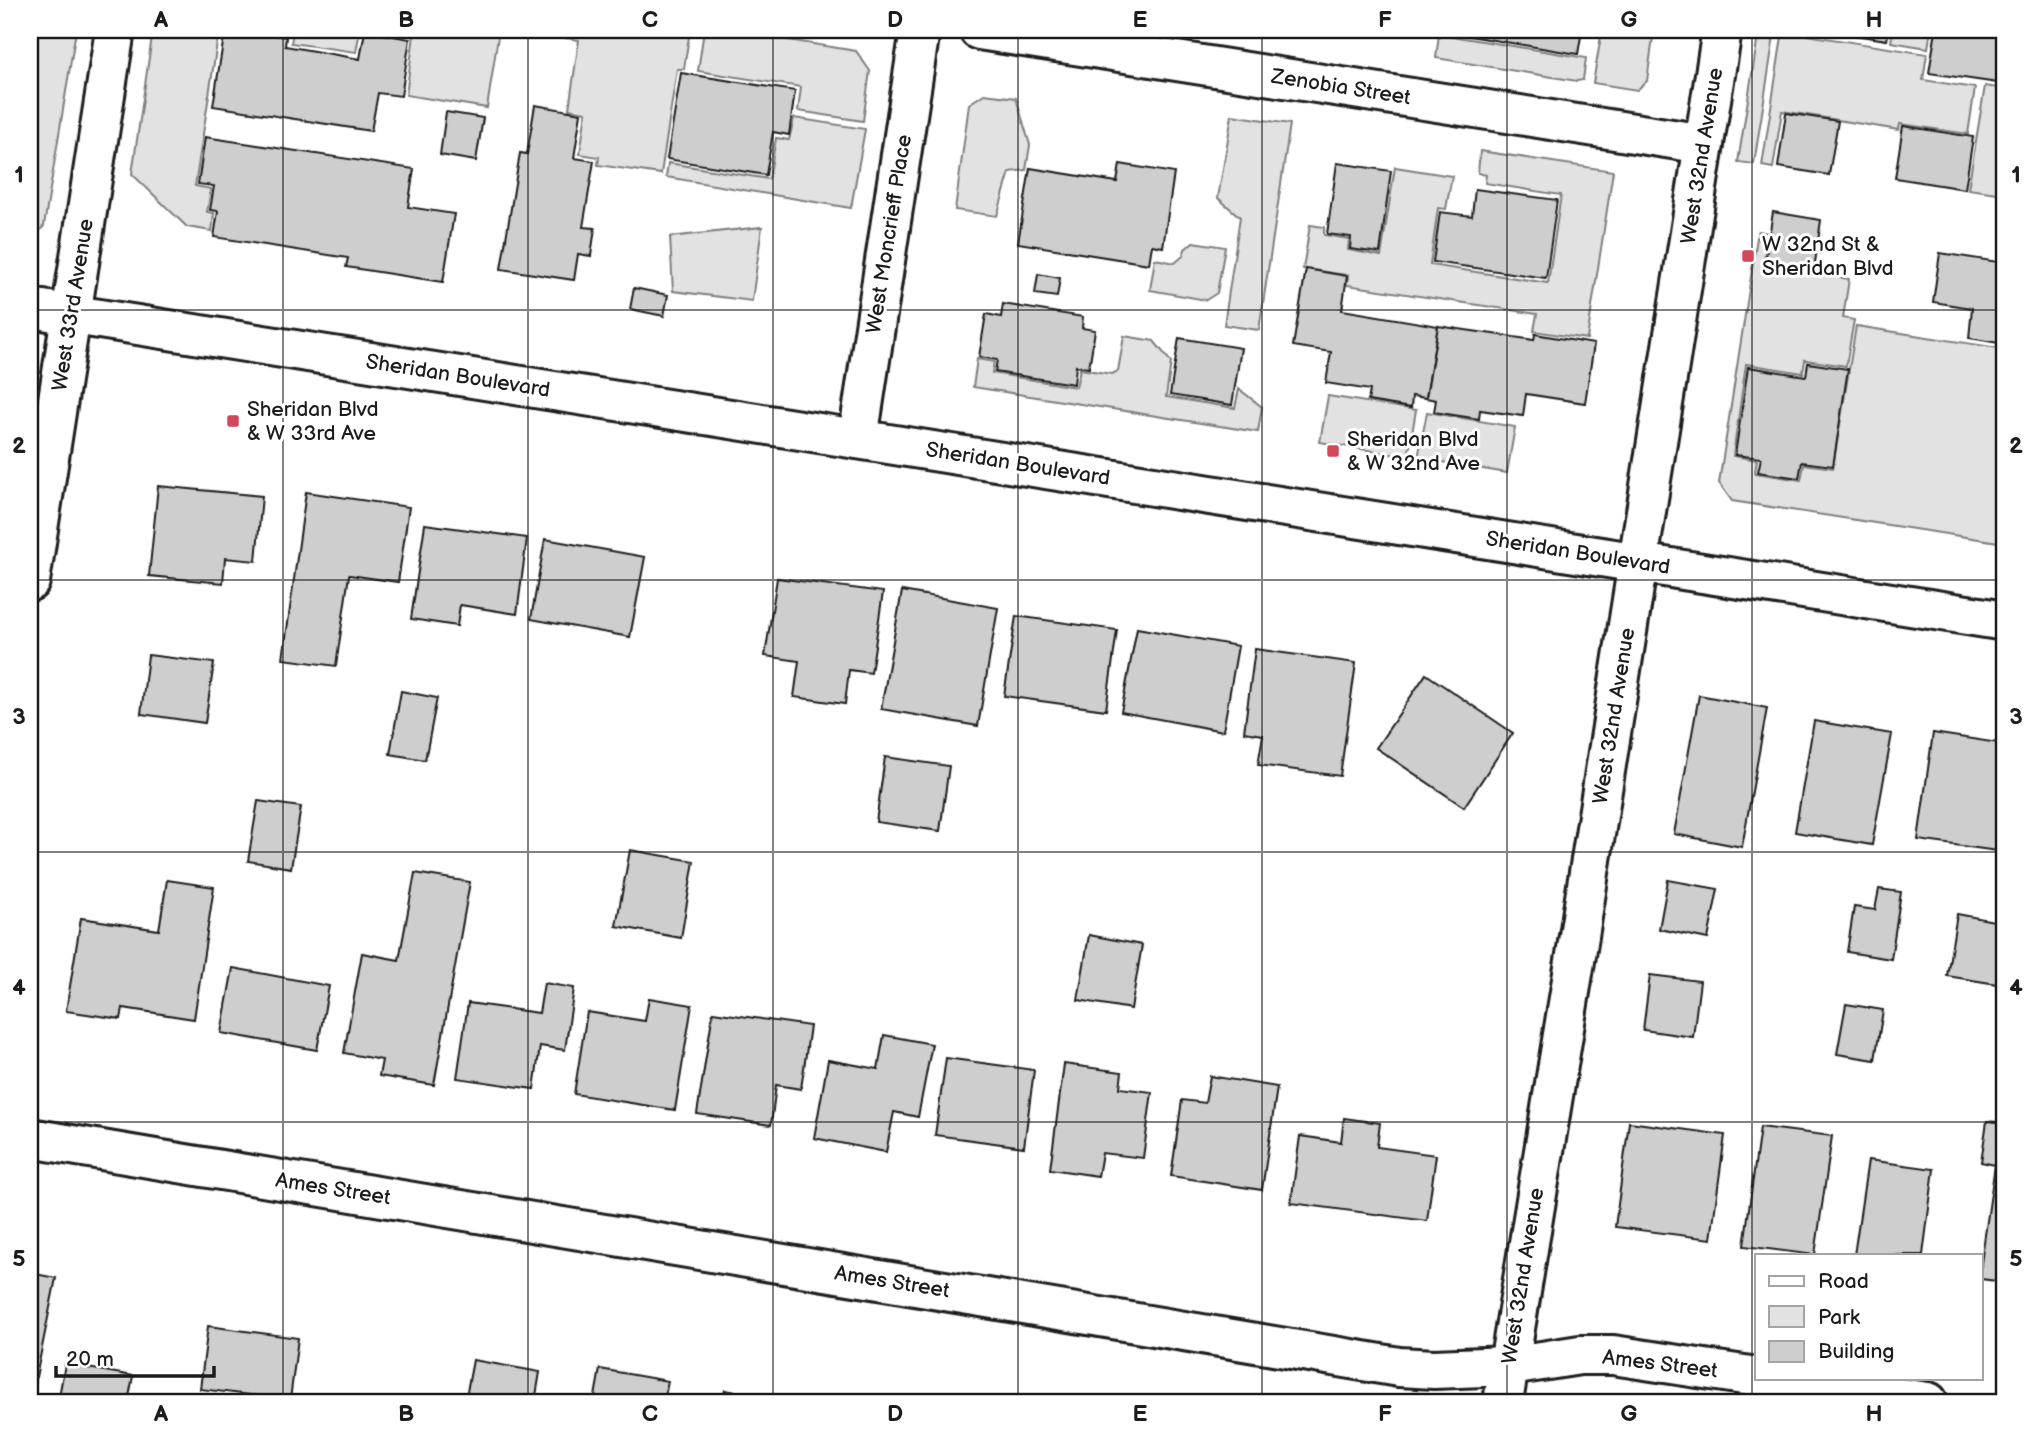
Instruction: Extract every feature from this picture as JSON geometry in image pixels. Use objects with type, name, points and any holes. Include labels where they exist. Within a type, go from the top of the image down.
[{"type":"street","name":"West 33rd Avenue","points":[[30,581],[115,30]]},
{"type":"street","name":"West Moncrieff Place","points":[[858,439],[920,30]]},
{"type":"street","name":"Zenobia Street","points":[[979,30],[1704,144]]},
{"type":"street","name":"West 32nd Avenue","points":[[1506,1384],[1722,30]]},
{"type":"street","name":"Sheridan Boulevard","points":[[30,308],[2005,621]]},
{"type":"street","name":"Ames Street","points":[[30,1138],[1399,1367],[1434,1369],[1506,1384],[1580,1356],[1613,1355],[1755,1377]]},
{"type":"street","points":[[1777,1380],[1928,1402]]},
{"type":"green space","points":[[30,30],[76,30],[44,226],[35,236],[30,235]]},
{"type":"green space","points":[[153,30],[219,30],[195,186],[211,189],[207,212],[214,213],[212,231],[187,227],[132,174]]},
{"type":"green space","points":[[283,30],[360,30],[356,52],[291,43],[293,32]]},
{"type":"green space","points":[[402,30],[499,30],[487,108],[406,95],[414,35],[401,33]]},
{"type":"green space","points":[[538,30],[690,30],[684,69],[677,69],[661,174],[598,165],[599,157],[580,154],[586,112],[569,109],[579,40],[538,34]]},
{"type":"green space","points":[[704,30],[727,30],[856,51],[870,71],[863,121],[798,111],[801,87],[698,71]]},
{"type":"green space","points":[[1602,30],[1654,30],[1647,81],[1637,90],[1593,83]]},
{"type":"green space","points":[[1759,30],[1775,30],[1754,164],[1738,162]]},
{"type":"green space","points":[[1783,30],[1806,30],[1806,35],[1927,54],[1923,80],[1975,88],[1968,134],[1900,124],[1899,130],[1782,111],[1773,168],[1762,166]]},
{"type":"green space","points":[[1893,30],[1931,30],[1928,48],[1891,42]]},
{"type":"green space","points":[[1439,34],[1586,58],[1583,80],[1436,58]]},
{"type":"green space","points":[[1985,86],[2005,89],[2005,194],[1968,189]]},
{"type":"green space","points":[[984,94],[1016,98],[1030,145],[1026,170],[1010,172],[997,216],[955,210],[969,104]]},
{"type":"green space","points":[[1232,115],[1290,124],[1259,330],[1224,325],[1240,217],[1218,198]]},
{"type":"green space","points":[[794,118],[865,129],[851,208],[666,177],[668,163],[769,179],[776,138],[789,140]]},
{"type":"green space","points":[[1480,151],[1613,171],[1587,339],[1534,331],[1537,314],[1347,285],[1348,275],[1303,269],[1310,225],[1324,227],[1324,235],[1349,239],[1348,250],[1381,256],[1395,167],[1452,176],[1446,209],[1438,208],[1430,265],[1548,283],[1561,195],[1485,183],[1486,175],[1478,173]]},
{"type":"green space","points":[[762,227],[752,301],[673,291],[670,237]]},
{"type":"green space","points":[[1758,231],[1768,233],[1763,266],[1849,279],[1843,318],[1854,320],[1846,366],[1805,360],[1803,373],[1746,364],[1733,456],[1757,460],[1755,473],[1801,480],[1804,464],[1833,468],[1856,326],[2005,349],[2005,543],[1732,501],[1719,483]]},
{"type":"green space","points":[[1193,242],[1225,247],[1217,293],[1206,300],[1150,290],[1155,259],[1175,263]]},
{"type":"green space","points":[[1124,336],[1154,341],[1171,362],[1166,397],[1235,408],[1239,389],[1262,407],[1258,432],[973,387],[977,359],[994,362],[992,373],[1076,387],[1080,369],[1112,374],[1118,371]]},
{"type":"green space","points":[[1328,396],[1416,410],[1408,457],[1320,442]]},
{"type":"green space","points":[[1427,412],[1515,427],[1507,473],[1418,458]]},
{"type":"building","points":[[225,30],[286,37],[285,46],[360,59],[365,31],[410,39],[401,96],[378,93],[371,131],[213,106]]},
{"type":"building","points":[[1434,30],[1582,30],[1578,54]]},
{"type":"building","points":[[1822,30],[1889,30],[1887,40]]},
{"type":"building","points":[[1936,30],[2005,30],[2005,84],[1929,73]]},
{"type":"building","points":[[681,73],[795,91],[789,135],[773,132],[766,175],[667,159]]},
{"type":"building","points":[[535,105],[581,113],[574,158],[594,161],[583,227],[595,228],[591,256],[578,254],[574,280],[501,269],[520,153],[527,154]]},
{"type":"building","points":[[446,112],[483,118],[476,161],[440,155]]},
{"type":"building","points":[[1786,113],[1838,121],[1829,175],[1778,167]]},
{"type":"building","points":[[1903,126],[1973,137],[1965,189],[1895,178]]},
{"type":"building","points":[[205,137],[414,169],[408,207],[454,214],[443,282],[346,267],[348,258],[214,237],[218,211],[210,210],[214,186],[198,184]]},
{"type":"building","points":[[1337,163],[1391,171],[1380,253],[1350,249],[1351,237],[1327,234]]},
{"type":"building","points":[[1120,164],[1174,173],[1163,247],[1152,245],[1149,264],[1018,243],[1030,168],[1117,182]]},
{"type":"building","points":[[1475,189],[1557,200],[1546,278],[1433,262],[1440,212],[1472,216]]},
{"type":"building","points":[[1773,212],[1821,220],[1814,270],[1765,262]]},
{"type":"building","points":[[1940,253],[2005,263],[2005,344],[1969,338],[1972,308],[1933,302]]},
{"type":"building","points":[[1306,269],[1347,276],[1342,310],[1438,326],[1426,398],[1412,396],[1411,408],[1368,401],[1370,390],[1326,383],[1331,352],[1293,346]]},
{"type":"building","points":[[1038,274],[1060,278],[1057,297],[1035,294]]},
{"type":"building","points":[[634,288],[668,295],[664,316],[630,309]]},
{"type":"building","points":[[1003,304],[1083,317],[1082,328],[1095,330],[1089,368],[1076,366],[1074,384],[995,372],[997,360],[979,357],[986,314],[1001,317]]},
{"type":"building","points":[[1438,326],[1534,340],[1535,334],[1594,344],[1585,403],[1526,394],[1523,416],[1480,410],[1479,419],[1434,412],[1436,400],[1426,398]]},
{"type":"building","points":[[1179,338],[1241,348],[1232,405],[1170,395]]},
{"type":"building","points":[[1808,363],[1848,369],[1833,466],[1802,462],[1799,478],[1758,472],[1761,458],[1735,455],[1748,367],[1806,376]]},
{"type":"building","points":[[158,486],[262,496],[256,561],[225,558],[223,583],[149,576]]},
{"type":"building","points":[[306,492],[409,507],[398,582],[349,575],[336,666],[283,659]]},
{"type":"building","points":[[425,524],[527,538],[517,614],[460,605],[457,626],[411,619]]},
{"type":"building","points":[[545,539],[645,557],[630,637],[531,619]]},
{"type":"building","points":[[777,578],[883,592],[871,673],[849,670],[845,704],[794,697],[799,661],[765,656]]},
{"type":"building","points":[[902,591],[998,608],[978,726],[881,709]]},
{"type":"building","points":[[1016,616],[1117,630],[1106,710],[1004,696]]},
{"type":"building","points":[[1137,628],[1238,646],[1223,731],[1121,712]]},
{"type":"building","points":[[1255,649],[1356,663],[1340,776],[1258,765],[1263,735],[1244,732]]},
{"type":"building","points":[[148,655],[214,663],[205,723],[141,714]]},
{"type":"building","points":[[1426,674],[1513,733],[1464,807],[1376,748]]},
{"type":"building","points":[[401,691],[437,698],[425,760],[390,754]]},
{"type":"building","points":[[1699,695],[1767,708],[1742,847],[1674,834]]},
{"type":"building","points":[[1814,721],[1892,734],[1872,845],[1795,832]]},
{"type":"building","points":[[1933,733],[2005,744],[2005,852],[1918,840]]},
{"type":"building","points":[[885,757],[949,766],[940,831],[876,822]]},
{"type":"building","points":[[258,801],[301,807],[291,868],[248,861]]},
{"type":"building","points":[[630,850],[694,861],[681,938],[616,926]]},
{"type":"building","points":[[415,873],[470,882],[434,1085],[379,1076],[382,1060],[344,1053],[362,953],[399,960]]},
{"type":"building","points":[[167,880],[214,887],[194,1019],[123,1008],[121,1019],[66,1011],[81,918],[159,930]]},
{"type":"building","points":[[1668,880],[1718,889],[1708,939],[1659,929]]},
{"type":"building","points":[[1879,889],[1901,892],[1891,959],[1847,952],[1854,907],[1875,910]]},
{"type":"building","points":[[1957,914],[2005,923],[1997,984],[1947,976]]},
{"type":"building","points":[[1089,935],[1142,945],[1131,1009],[1078,1000]]},
{"type":"building","points":[[233,968],[329,986],[317,1050],[221,1033]]},
{"type":"building","points":[[1650,975],[1700,981],[1693,1037],[1643,1030]]},
{"type":"building","points":[[544,983],[574,988],[565,1050],[540,1046],[534,1089],[457,1078],[468,1003],[539,1013]]},
{"type":"building","points":[[649,998],[692,1005],[675,1110],[574,1094],[587,1012],[645,1021]]},
{"type":"building","points":[[1846,1004],[1883,1010],[1875,1060],[1837,1054]]},
{"type":"building","points":[[713,1012],[810,1026],[801,1089],[776,1085],[771,1125],[697,1114]]},
{"type":"building","points":[[884,1035],[932,1044],[918,1117],[894,1112],[886,1152],[814,1138],[828,1060],[878,1069]]},
{"type":"building","points":[[946,1058],[1034,1070],[1024,1147],[935,1135]]},
{"type":"building","points":[[1064,1064],[1122,1072],[1120,1088],[1152,1092],[1143,1158],[1102,1153],[1098,1176],[1050,1169]]},
{"type":"building","points":[[1210,1076],[1277,1087],[1262,1190],[1171,1176],[1182,1100],[1205,1103]]},
{"type":"building","points":[[1344,1118],[1380,1123],[1377,1147],[1436,1155],[1427,1221],[1291,1203],[1300,1136],[1341,1142]]},
{"type":"building","points":[[1987,1121],[2005,1123],[2005,1282],[1982,1279],[1982,1256],[1995,1165],[1981,1162]]},
{"type":"building","points":[[1629,1122],[1725,1135],[1711,1239],[1615,1227]]},
{"type":"building","points":[[1760,1127],[1832,1136],[1815,1254],[1744,1246]]},
{"type":"building","points":[[1868,1160],[1934,1169],[1923,1254],[1854,1254]]},
{"type":"building","points":[[30,1273],[56,1278],[34,1387],[30,1386]]},
{"type":"building","points":[[208,1326],[298,1338],[290,1400],[200,1389]]},
{"type":"building","points":[[473,1360],[540,1372],[535,1402],[465,1402]]},
{"type":"building","points":[[65,1364],[133,1376],[128,1402],[58,1402]]},
{"type":"building","points":[[600,1369],[668,1381],[664,1402],[594,1402]]},
{"type":"building","points":[[725,1390],[783,1400],[783,1402],[722,1402]]},
{"type":"place","name":"W 32nd St & Sheridan Blvd","points":[[1748,256]]},
{"type":"place","name":"Sheridan Blvd & W 33rd Ave","points":[[233,421]]},
{"type":"place","name":"Sheridan Blvd & W 32nd Ave","points":[[1333,451]]}]
